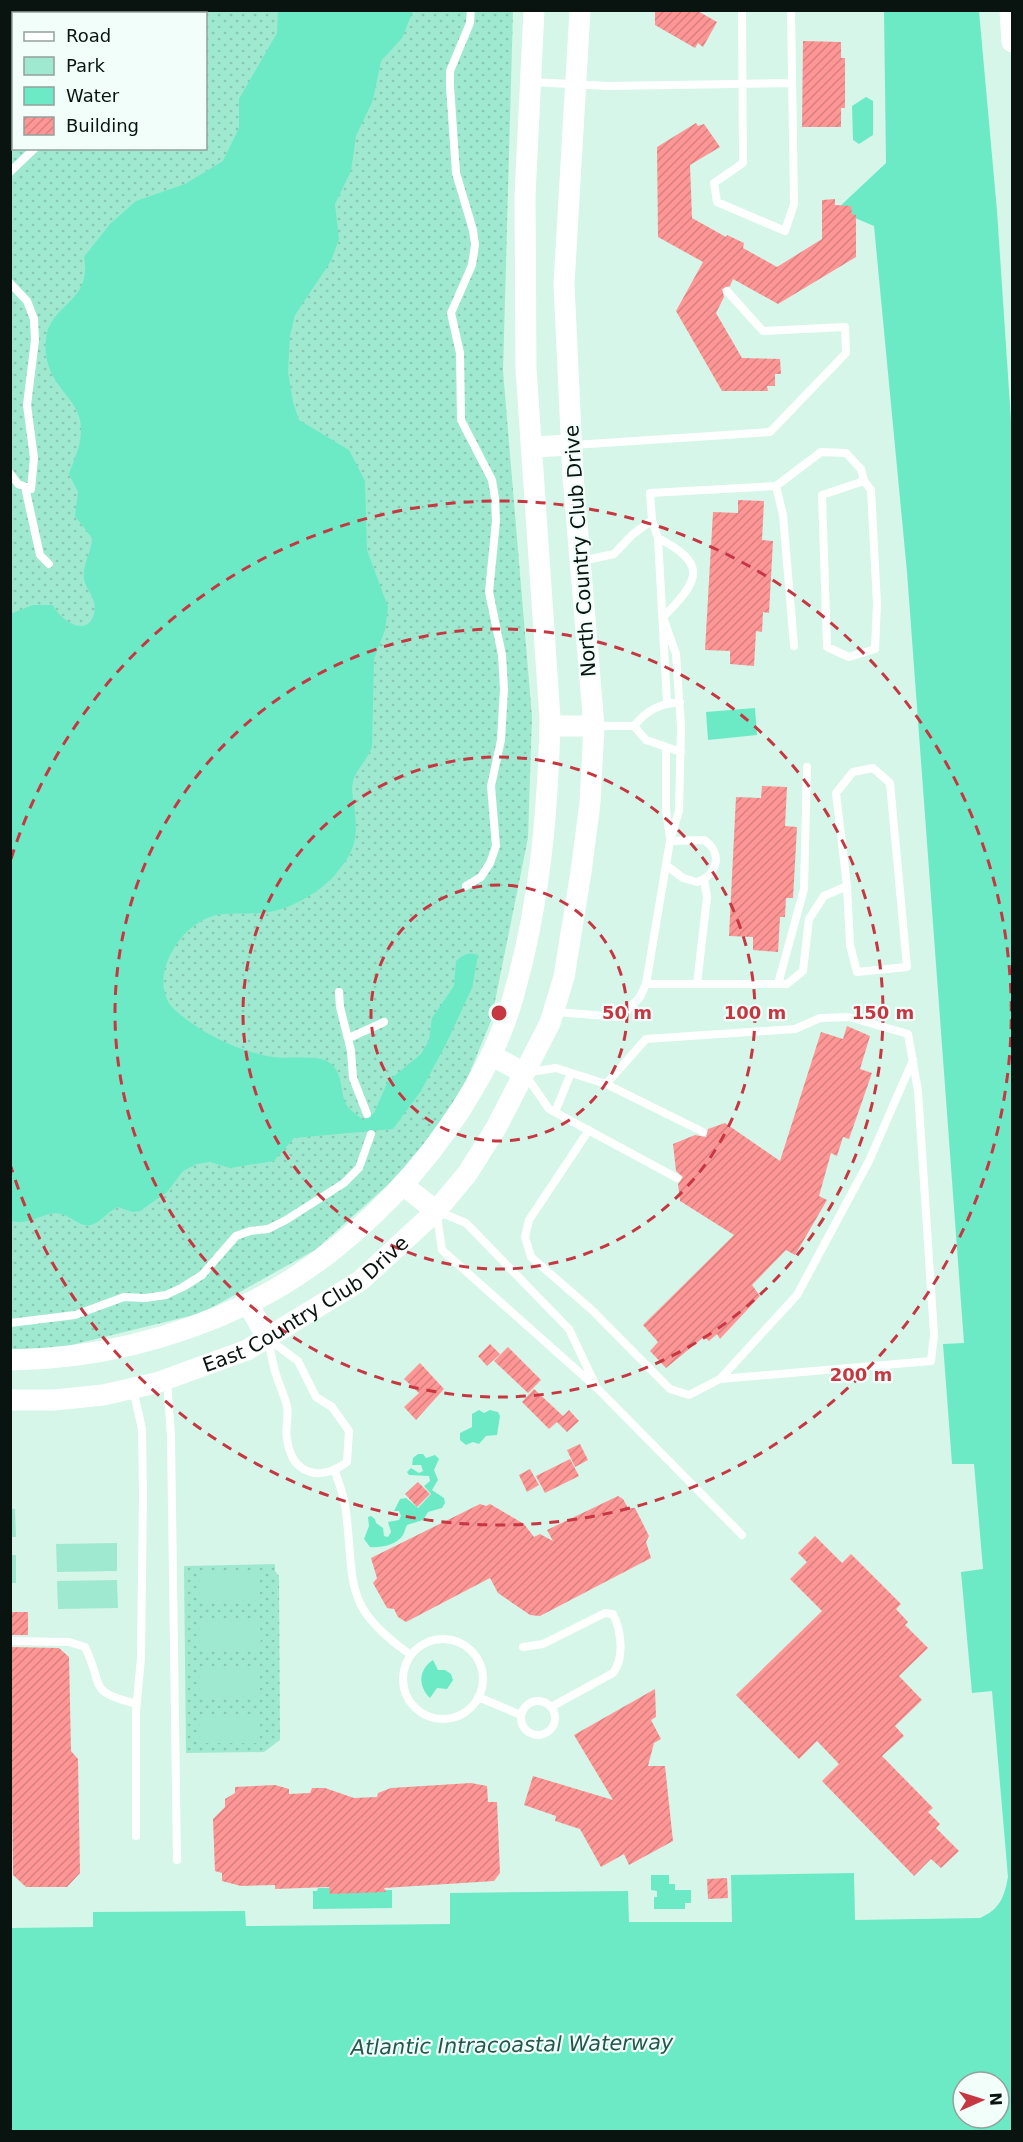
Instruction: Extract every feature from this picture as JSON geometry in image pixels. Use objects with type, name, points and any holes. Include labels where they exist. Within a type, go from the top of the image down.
[{"type":"street","name":"North Country Club Drive","points":[[490,1055],[514,996],[541,874],[550,767],[550,726],[526,369],[525,196],[534,10]]},
{"type":"street","name":"North Country Club Drive","points":[[523,1077],[554,1012],[564,976],[590,803],[594,726],[572,445],[564,284],[573,85],[580,10]]},
{"type":"street","points":[[1010,10],[1012,42]]},
{"type":"street","points":[[532,447],[572,445]]},
{"type":"street","points":[[550,726],[594,726]]},
{"type":"street","points":[[490,1055],[523,1077]]},
{"type":"street","name":"East Country Club Drive","points":[[10,1360],[76,1356],[152,1341],[248,1304],[277,1287],[359,1228],[404,1185],[446,1131],[474,1088],[490,1055]]},
{"type":"street","name":"East Country Club Drive","points":[[10,1400],[64,1399],[167,1380],[247,1350],[268,1339],[360,1281],[436,1211],[467,1174],[523,1077]]},
{"type":"street","points":[[404,1185],[436,1211]]},
{"type":"street","points":[[248,1304],[268,1339]]},
{"type":"lane","points":[[466,886],[481,877],[490,863],[496,846],[491,786],[501,740],[504,689],[502,655],[489,592],[496,521],[495,498],[492,480],[461,420],[460,353],[451,313],[472,265],[475,245],[473,230],[456,172],[450,86],[450,71],[470,23],[471,10]]},
{"type":"lane","points":[[742,10],[743,163],[714,183],[717,202],[785,231],[795,204],[790,83],[791,10]]},
{"type":"lane","points":[[531,82],[573,85],[790,83]]},
{"type":"lane","points":[[10,172],[33,150]]},
{"type":"lane","points":[[10,283],[27,301],[34,319],[35,340],[27,405],[34,458],[31,489],[18,484],[10,473]]},
{"type":"lane","points":[[572,445],[770,432],[846,353],[845,327],[763,331],[727,291]]},
{"type":"lane","points":[[667,703],[658,538],[652,520],[650,493],[776,486],[821,452],[846,453],[861,469],[864,481],[871,490],[877,604],[875,649],[849,657],[827,647],[822,495],[864,481]]},
{"type":"lane","points":[[776,486],[783,515],[794,646]]},
{"type":"lane","points":[[25,487],[40,555],[49,564]]},
{"type":"lane","points":[[580,561],[614,554],[632,535],[652,520]]},
{"type":"lane","points":[[658,538],[691,559],[693,568],[689,591],[663,617]]},
{"type":"lane","points":[[554,1012],[621,1017],[640,998],[646,984],[670,841],[679,811],[680,702],[676,654],[663,617]]},
{"type":"lane","points":[[634,726],[646,711],[667,703],[680,702]]},
{"type":"lane","points":[[594,726],[634,726],[646,740],[681,752]]},
{"type":"lane","points":[[666,748],[666,811],[670,841]]},
{"type":"lane","points":[[778,984],[804,889],[807,767]]},
{"type":"lane","points":[[873,768],[890,783],[907,966],[857,972],[850,945],[847,886],[836,794],[853,772],[873,768]]},
{"type":"lane","points":[[666,866],[690,881],[704,879],[710,875],[717,862],[716,855],[709,844],[697,838],[670,841]]},
{"type":"lane","points":[[697,984],[707,897],[704,879]]},
{"type":"lane","points":[[646,984],[787,984],[803,971],[809,919],[824,896],[847,886]]},
{"type":"lane","points":[[339,992],[340,1006],[349,1038],[353,1078],[367,1114]]},
{"type":"lane","points":[[606,1084],[646,1039],[795,1029],[820,1018],[849,1017],[908,1034],[918,1091],[934,1335],[931,1361],[720,1379]]},
{"type":"lane","points":[[349,1038],[384,1022]]},
{"type":"lane","points":[[589,1130],[529,1220],[525,1237],[531,1257],[592,1310],[670,1389],[689,1395],[720,1379],[797,1294],[869,1161],[913,1060]]},
{"type":"lane","points":[[677,1178],[549,1109],[523,1077],[556,1068],[606,1084],[703,1132]]},
{"type":"lane","points":[[555,1112],[571,1073]]},
{"type":"lane","points":[[10,1323],[75,1315],[124,1297],[145,1298],[166,1295],[183,1287],[202,1275],[236,1236],[267,1229],[286,1221],[344,1183],[358,1168],[371,1134]]},
{"type":"lane","points":[[436,1211],[466,1223],[569,1329],[597,1388]]},
{"type":"lane","points":[[436,1211],[442,1250],[597,1388],[742,1535]]},
{"type":"lane","points":[[268,1339],[298,1361],[316,1397],[332,1407],[349,1431],[347,1462],[335,1471],[312,1474],[299,1468],[291,1454],[287,1438],[287,1406],[275,1371],[268,1339]]},
{"type":"lane","points":[[167,1380],[172,1446],[177,1860]]},
{"type":"lane","points":[[133,1388],[142,1430],[143,1494],[136,1836]]},
{"type":"lane","points":[[335,1471],[346,1509],[351,1581],[356,1597],[377,1627],[411,1655]]},
{"type":"lane","points":[[523,1647],[543,1644],[605,1614],[613,1614],[617,1622],[621,1653],[618,1667],[613,1673],[551,1707]]},
{"type":"lane","points":[[435,1640],[453,1640],[464,1644],[473,1652],[483,1674],[482,1688],[467,1711],[455,1717],[441,1719],[418,1710],[406,1694],[403,1680],[405,1667],[411,1655],[419,1646],[435,1640]]},
{"type":"lane","points":[[10,1641],[69,1642],[85,1647],[97,1684],[106,1696],[137,1704]]},
{"type":"lane","points":[[478,1697],[521,1715]]},
{"type":"lane","points":[[537,1701],[551,1707],[554,1723],[542,1734],[526,1731],[521,1715],[527,1705],[537,1701]]},
{"type":"green space","points":[[513,11],[503,371],[532,717],[528,838],[491,1021],[464,1086],[409,1166],[315,1250],[202,1313],[51,1350],[11,1349],[11,152],[13,150],[207,150],[207,12],[137,12]]},
{"type":"green space","points":[[10,1509],[15,1509],[16,1537],[11,1537]]},
{"type":"green space","points":[[117,1543],[117,1571],[57,1572],[56,1544]]},
{"type":"green space","points":[[11,1555],[16,1555],[16,1583],[11,1583]]},
{"type":"green space","points":[[275,1564],[275,1571],[279,1576],[280,1740],[264,1752],[186,1753],[184,1566]]},
{"type":"green space","points":[[200,1572],[260,1572],[260,1600],[200,1601]]},
{"type":"green space","points":[[117,1580],[118,1608],[58,1609],[57,1581]]},
{"type":"green space","points":[[260,1621],[261,1649],[200,1650],[200,1622]]},
{"type":"green space","points":[[260,1667],[260,1696],[200,1697],[200,1668]]},
{"type":"green space","points":[[260,1714],[260,1743],[200,1743],[200,1715]]},
{"type":"water","points":[[278,11],[413,11],[402,38],[381,61],[373,100],[356,136],[351,171],[335,204],[339,239],[331,261],[295,315],[290,336],[288,372],[293,402],[299,420],[349,450],[365,481],[367,550],[388,607],[385,630],[374,659],[372,747],[352,784],[356,834],[352,850],[330,881],[301,901],[285,908],[264,913],[213,916],[194,925],[179,941],[168,959],[164,975],[164,991],[171,1006],[185,1018],[208,1034],[234,1046],[273,1057],[316,1058],[327,1061],[339,1075],[346,1104],[363,1120],[374,1113],[388,1081],[421,1054],[429,1040],[432,1018],[454,986],[456,961],[472,953],[478,955],[472,988],[421,1091],[393,1129],[294,1138],[274,1161],[230,1168],[210,1162],[197,1164],[183,1171],[167,1192],[140,1211],[132,1212],[118,1207],[91,1225],[84,1225],[65,1215],[55,1213],[32,1220],[11,1221],[10,614],[33,605],[53,605],[67,621],[80,626],[90,621],[95,608],[84,579],[92,538],[75,516],[78,492],[69,474],[80,442],[80,418],[50,369],[46,355],[46,339],[54,318],[77,293],[82,284],[85,272],[84,257],[110,224],[136,201],[185,184],[223,161],[239,128],[239,99],[277,33]]},
{"type":"water","name":"Atlantic Intracoastal Waterway","points":[[884,11],[979,11],[997,211],[1012,435],[1012,2131],[11,2131],[10,1928],[93,1927],[93,1912],[245,1911],[246,1926],[450,1924],[450,1893],[628,1891],[629,1922],[732,1922],[731,1875],[854,1873],[855,1920],[980,1918],[997,1907],[1003,1897],[1008,1877],[992,1691],[972,1693],[961,1572],[983,1569],[974,1464],[952,1464],[943,1344],[964,1343],[907,572],[874,226],[836,210],[886,163]]},
{"type":"water","points":[[866,97],[873,101],[873,135],[859,144],[853,140],[852,106]]},
{"type":"water","points":[[755,708],[757,735],[708,740],[706,712]]},
{"type":"water","points":[[479,1410],[484,1413],[490,1410],[498,1412],[500,1416],[497,1435],[486,1436],[479,1444],[473,1442],[466,1445],[460,1440],[460,1433],[472,1427],[472,1414]]},
{"type":"water","points":[[418,1454],[423,1454],[426,1458],[435,1455],[439,1459],[434,1470],[438,1480],[432,1490],[444,1498],[445,1503],[442,1508],[428,1512],[423,1520],[407,1525],[403,1535],[397,1541],[383,1546],[370,1547],[364,1539],[369,1526],[368,1517],[375,1519],[376,1523],[383,1528],[384,1536],[388,1537],[391,1532],[388,1522],[399,1520],[401,1516],[399,1511],[394,1511],[400,1499],[406,1498],[418,1508],[431,1494],[424,1486],[430,1481],[429,1476],[409,1475],[407,1472],[411,1468],[419,1473],[423,1471],[421,1465],[412,1465],[413,1458]]},
{"type":"water","points":[[433,1660],[438,1670],[445,1670],[451,1674],[453,1680],[447,1689],[437,1688],[430,1698],[423,1688],[421,1678],[425,1668]]},
{"type":"water","points":[[651,1875],[669,1875],[669,1884],[675,1884],[675,1890],[691,1890],[691,1903],[685,1903],[685,1909],[654,1909],[654,1897],[657,1897],[657,1891],[651,1890]]},
{"type":"water","points":[[318,1888],[333,1888],[334,1891],[392,1890],[392,1908],[313,1909],[313,1891],[317,1891]]},
{"type":"building","points":[[655,10],[696,10],[717,22],[703,47],[698,43],[695,48],[655,25]]},
{"type":"building","points":[[803,41],[841,42],[841,58],[845,58],[845,108],[841,108],[841,127],[802,127]]},
{"type":"building","points":[[696,123],[698,126],[704,124],[720,147],[690,165],[692,218],[726,237],[727,235],[744,243],[743,248],[777,267],[822,239],[822,200],[835,199],[835,205],[851,206],[852,214],[856,215],[856,257],[778,304],[733,279],[730,286],[722,289],[724,297],[716,313],[742,358],[780,359],[781,374],[775,374],[775,386],[767,386],[768,391],[722,391],[676,311],[703,262],[658,237],[657,147]]},
{"type":"building","points":[[738,500],[764,501],[762,540],[773,541],[769,613],[763,612],[762,632],[756,631],[754,666],[730,664],[730,651],[705,650],[713,512],[738,513]]},
{"type":"building","points":[[762,786],[787,787],[785,826],[797,827],[793,898],[786,898],[785,917],[780,917],[778,952],[753,950],[753,937],[729,936],[736,797],[761,798]]},
{"type":"building","points":[[847,1026],[870,1036],[860,1069],[872,1073],[849,1139],[843,1137],[837,1156],[831,1153],[819,1196],[827,1200],[795,1255],[786,1250],[752,1285],[760,1296],[720,1339],[717,1334],[709,1341],[704,1337],[666,1368],[650,1351],[658,1342],[643,1325],[734,1235],[680,1201],[678,1184],[683,1177],[676,1171],[673,1144],[695,1135],[706,1137],[708,1129],[725,1123],[780,1161],[821,1032],[843,1039]]},
{"type":"building","points":[[490,1344],[500,1354],[487,1366],[478,1356]]},
{"type":"building","points":[[508,1347],[541,1380],[528,1393],[494,1361]]},
{"type":"building","points":[[420,1363],[444,1389],[416,1420],[404,1407],[419,1393],[404,1379]]},
{"type":"building","points":[[534,1389],[563,1416],[569,1410],[579,1421],[567,1432],[557,1422],[549,1429],[522,1402]]},
{"type":"building","points":[[580,1444],[588,1460],[575,1467],[567,1450]]},
{"type":"building","points":[[570,1459],[579,1476],[545,1493],[536,1476]]},
{"type":"building","points":[[530,1469],[539,1485],[527,1492],[519,1475]]},
{"type":"building","points":[[418,1482],[430,1494],[417,1507],[405,1494]]},
{"type":"building","points":[[618,1496],[623,1499],[628,1508],[635,1508],[649,1536],[646,1542],[651,1558],[540,1616],[530,1615],[498,1593],[490,1578],[406,1622],[398,1617],[394,1609],[387,1608],[373,1583],[377,1578],[371,1558],[480,1504],[486,1506],[490,1504],[524,1524],[534,1537],[540,1534],[553,1541],[547,1530]]},
{"type":"building","points":[[815,1536],[842,1563],[851,1554],[901,1604],[896,1609],[908,1622],[905,1625],[928,1648],[899,1676],[922,1700],[895,1726],[904,1736],[882,1756],[933,1808],[928,1812],[940,1824],[936,1828],[959,1851],[941,1868],[931,1859],[914,1876],[822,1781],[839,1764],[817,1741],[799,1759],[736,1695],[822,1611],[790,1579],[807,1562],[798,1553]]},
{"type":"building","points":[[10,1612],[28,1612],[28,1635],[10,1635]]},
{"type":"building","points":[[10,1647],[59,1648],[69,1657],[71,1751],[78,1759],[80,1873],[67,1887],[26,1887],[13,1875]]},
{"type":"building","points":[[655,1689],[656,1717],[651,1720],[661,1739],[654,1743],[648,1766],[665,1766],[673,1841],[629,1865],[624,1854],[601,1867],[580,1829],[555,1821],[556,1816],[524,1805],[533,1776],[613,1800],[574,1735]]},
{"type":"building","points":[[471,1783],[487,1786],[488,1802],[497,1802],[500,1873],[494,1881],[384,1888],[386,1892],[330,1894],[329,1887],[275,1889],[275,1885],[241,1886],[222,1881],[222,1873],[215,1871],[213,1819],[225,1807],[225,1799],[235,1793],[235,1787],[275,1785],[289,1789],[289,1794],[310,1793],[312,1788],[325,1788],[354,1798],[377,1797],[378,1793],[391,1788]]},
{"type":"building","points":[[727,1878],[728,1898],[708,1899],[707,1879]]}]
